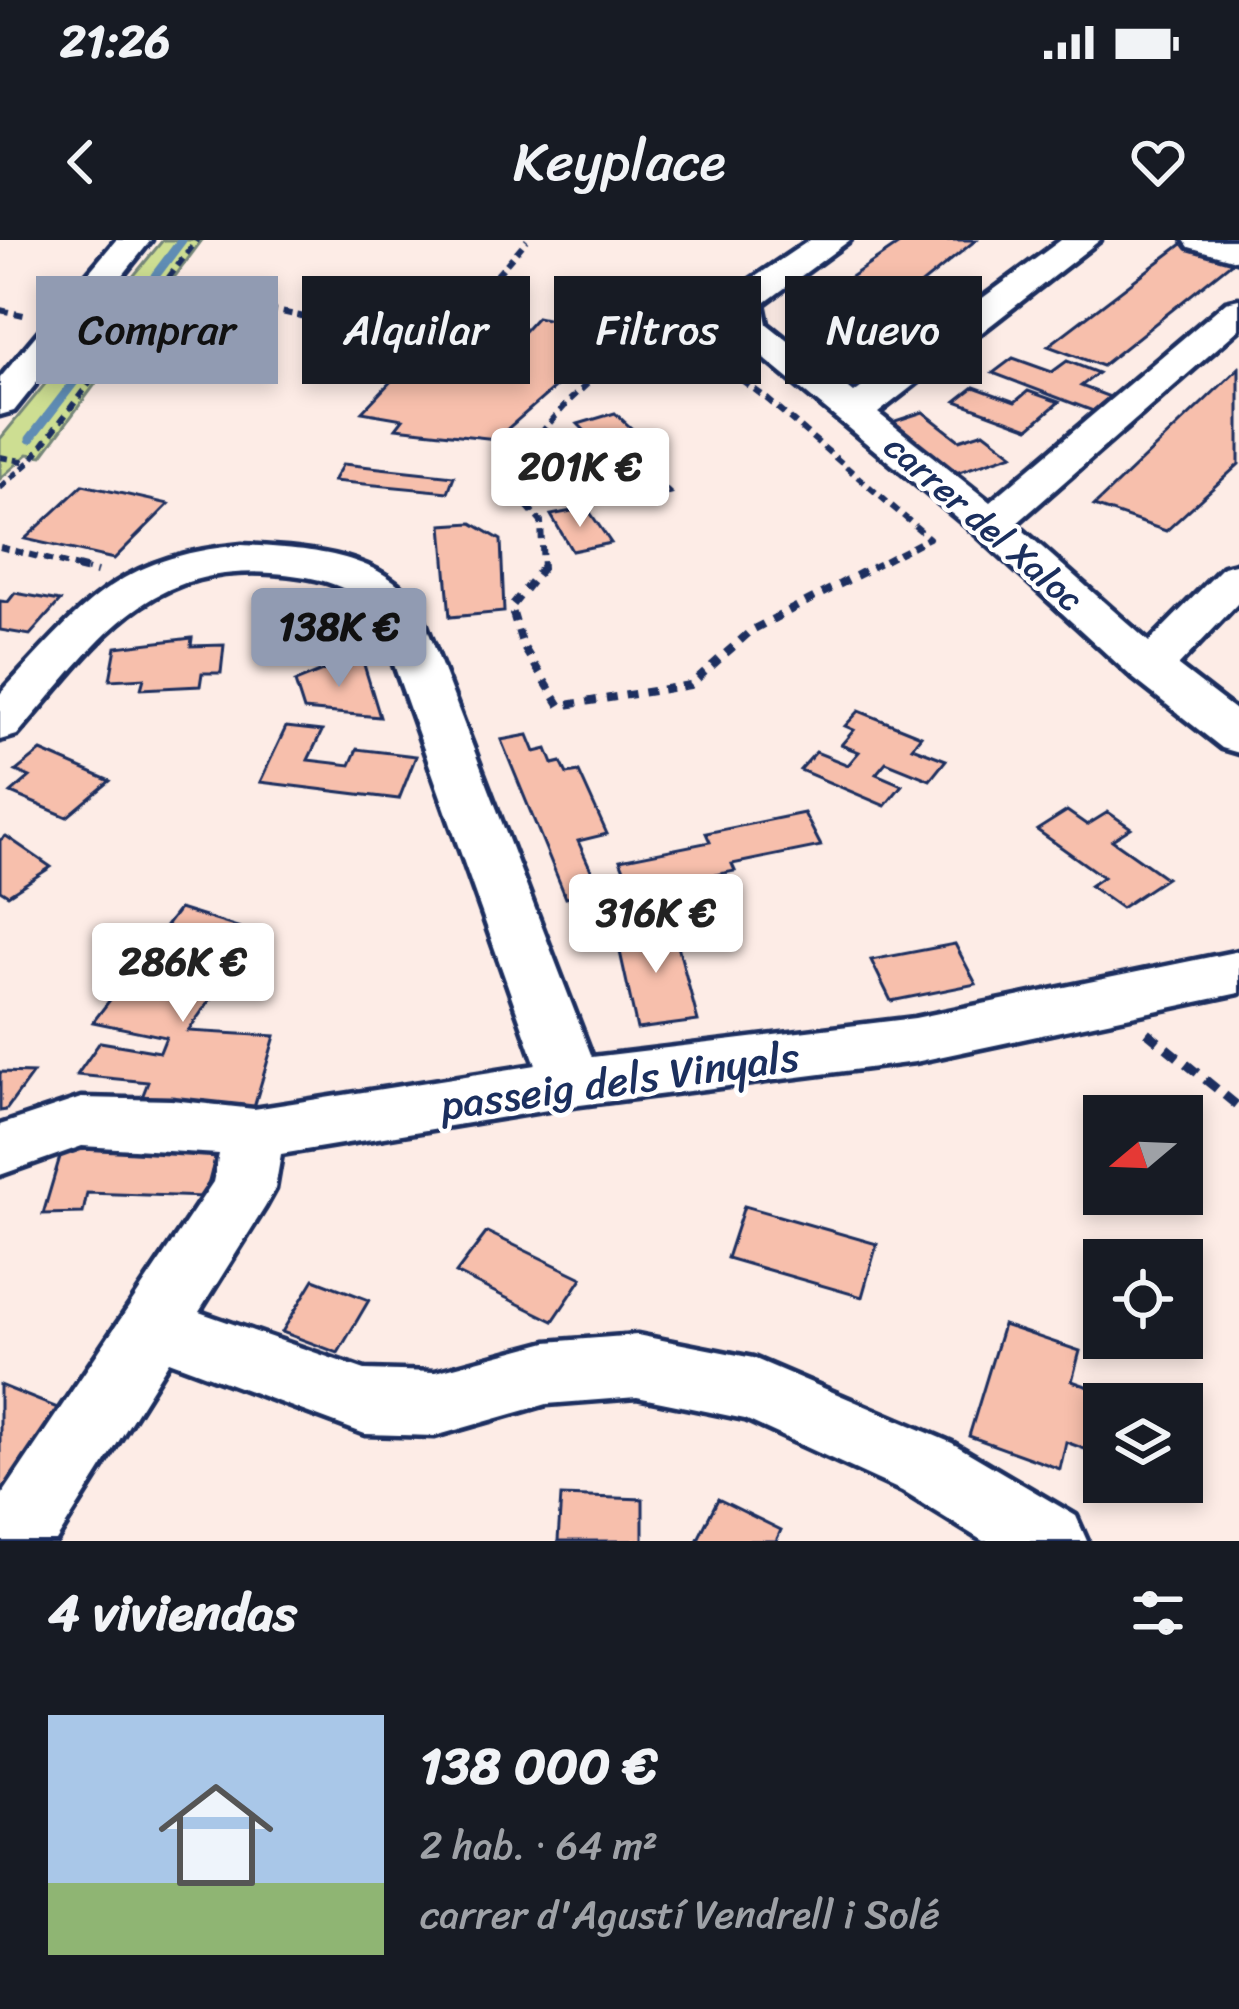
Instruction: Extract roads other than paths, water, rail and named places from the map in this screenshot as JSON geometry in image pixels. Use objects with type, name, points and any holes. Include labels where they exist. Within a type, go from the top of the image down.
[{"type":"street","points":[[0,403],[14,373],[134,240]]},
{"type":"street","name":"carrer del Xaloc","points":[[833,240],[744,301],[750,328],[990,524],[1150,668],[1239,737]]},
{"type":"street","points":[[854,412],[1083,240]]},
{"type":"street","points":[[1201,240],[1239,251]]},
{"type":"street","points":[[990,524],[1239,310]]},
{"type":"street","points":[[0,724],[116,598],[137,582],[197,561],[264,557],[336,568],[378,586],[396,607],[572,1083]]},
{"type":"street","points":[[1150,668],[1239,576]]},
{"type":"street","name":"passeig dels Vinyals","points":[[0,1150],[81,1122],[171,1124],[254,1134],[572,1083],[915,1040],[1239,972]]},
{"type":"street","points":[[14,1541],[243,1189],[254,1134]]},
{"type":"street","points":[[154,1326],[364,1402],[435,1404],[547,1373],[637,1366],[753,1389],[927,1467],[1050,1541]]},
{"type":"waterway","points":[[155,276],[182,240]]},
{"type":"waterway","points":[[30,439],[72,384]]}]
